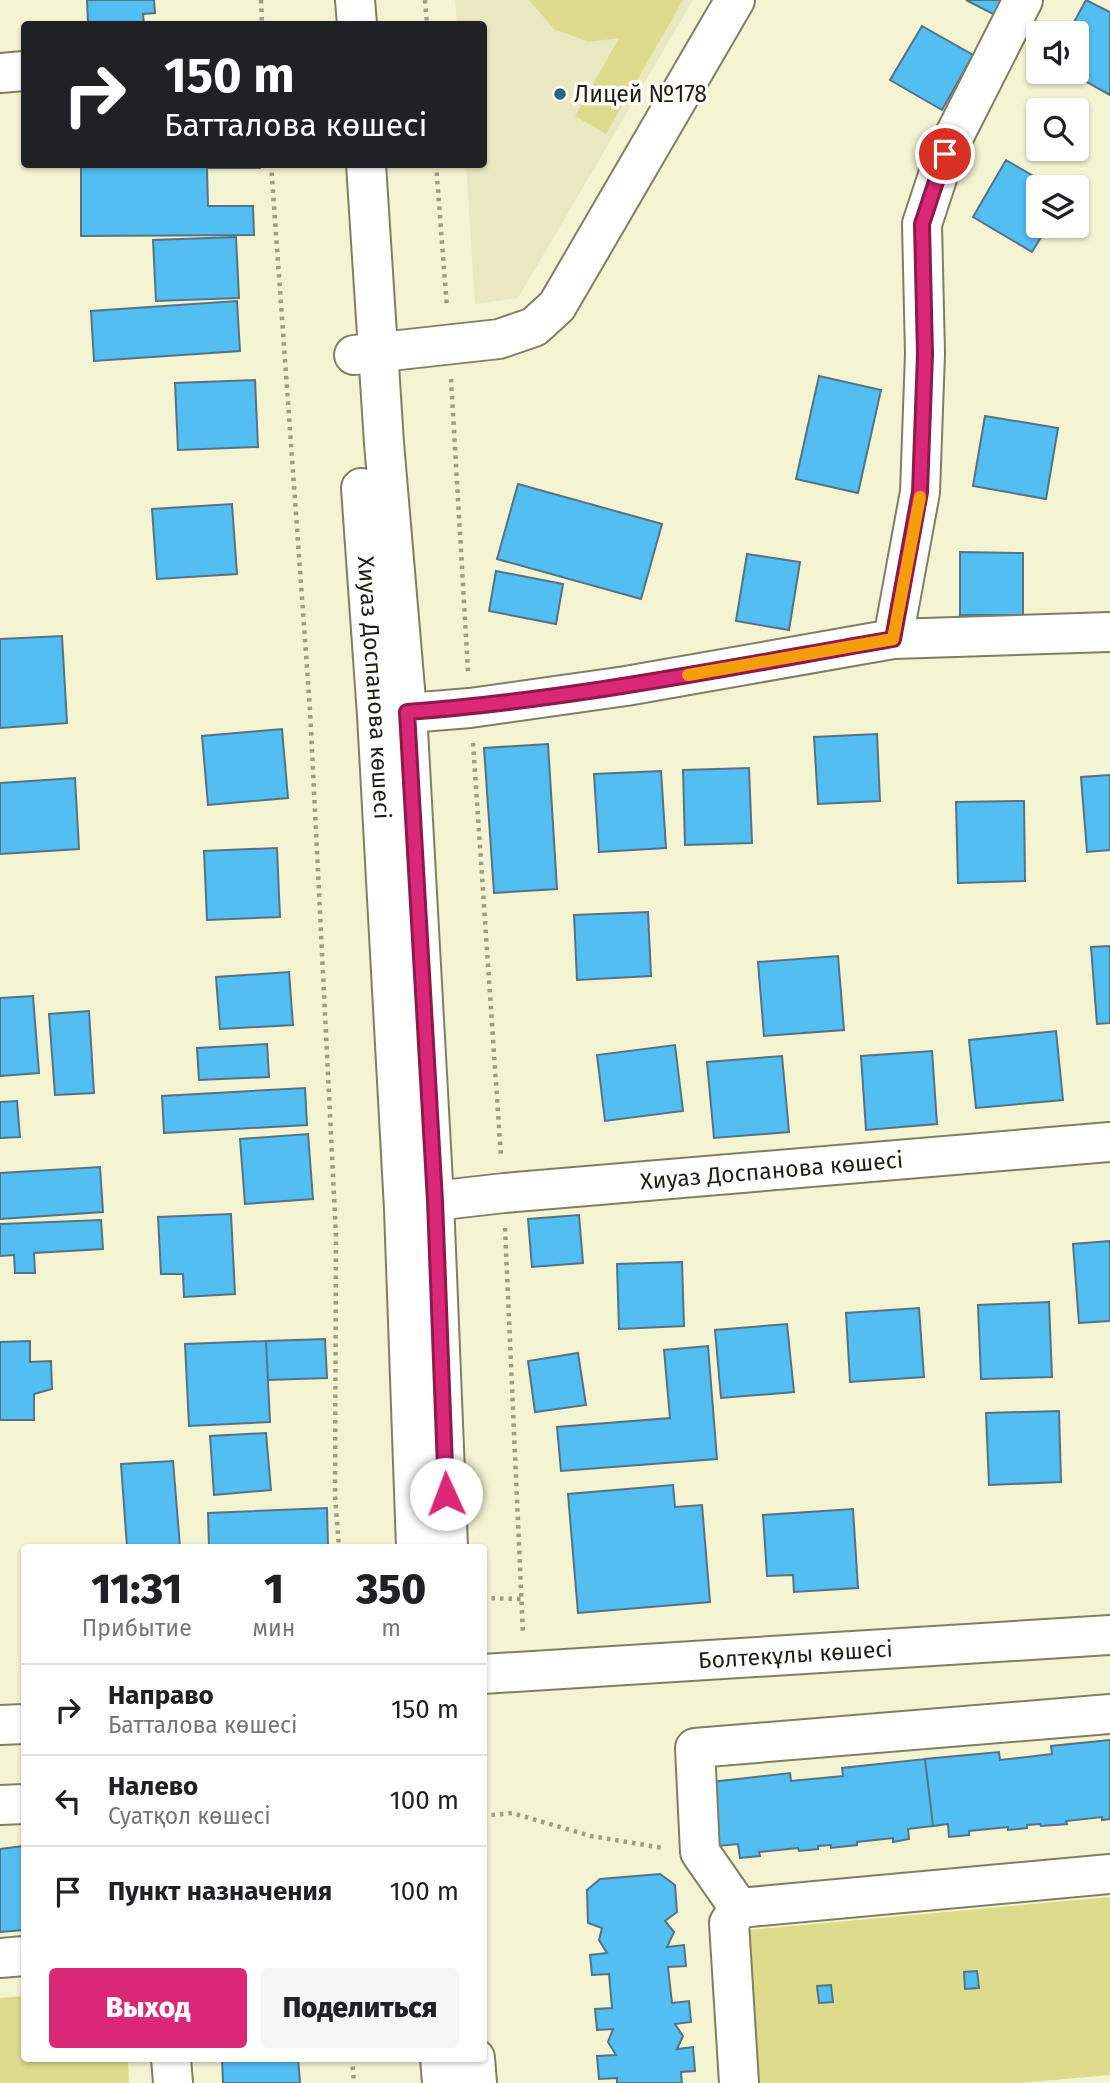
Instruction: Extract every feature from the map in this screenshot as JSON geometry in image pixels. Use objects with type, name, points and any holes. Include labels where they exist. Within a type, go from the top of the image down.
[{"type":"street","points":[[330,0],[331,21]]},
{"type":"street","points":[[355,0],[357,21]]},
{"type":"street","points":[[365,354],[499,339],[534,327],[557,306],[735,0]]},
{"type":"street","points":[[893,639],[920,492],[925,354],[922,224],[945,154],[1023,0]]},
{"type":"street","points":[[0,73],[21,71]]},
{"type":"street","name":"Хиуаз Доспанова көшесі","points":[[341,168],[365,354],[392,714],[419,1205],[448,1544]]},
{"type":"street","name":"Хиуаз Доспанова көшесі","points":[[365,354],[366,168]]},
{"type":"street","points":[[392,714],[470,708],[626,686],[893,639],[1110,632]]},
{"type":"street","name":"Хиуаз Доспанова көшесі","points":[[419,1205],[504,1193],[1110,1142]]},
{"type":"street","name":"Хиуаз Доспанова көшесі","points":[[416,1544],[419,1205]]},
{"type":"street","name":"Болтекұлы көшесі","points":[[487,1674],[1110,1634]]},
{"type":"street","points":[[739,1908],[700,1852],[695,1748],[1110,1714]]},
{"type":"street","points":[[0,1725],[21,1724]]},
{"type":"street","points":[[0,1805],[21,1804]]},
{"type":"street","points":[[739,1908],[1110,1874]]},
{"type":"street","points":[[739,1908],[729,1923],[739,2083]]},
{"type":"street","points":[[0,1958],[21,1956]]},
{"type":"street","points":[[171,2062],[173,2083]]},
{"type":"street","points":[[440,2062],[442,2083]]},
{"type":"street","points":[[475,2062],[477,2083]]},
{"type":"path","points":[[261,0],[262,21]]},
{"type":"path","points":[[425,0],[427,21]]},
{"type":"path","points":[[271,168],[310,710],[336,1236],[335,1496],[340,1544]]},
{"type":"path","points":[[436,168],[504,1193],[526,1671]]},
{"type":"path","points":[[487,1598],[521,1599]]},
{"type":"path","points":[[487,1816],[512,1813],[591,1836],[644,1846],[700,1852]]},
{"type":"path","points":[[352,2062],[354,2083]]},
{"type":"shaded area","name":"Лицей №178","points":[[455,0],[693,0],[518,298],[475,304],[466,168],[487,168],[487,21],[457,21]]},
{"type":"shaded area","points":[[529,0],[683,0],[606,134],[575,116],[619,38],[589,42],[554,29]]},
{"type":"shaded area","points":[[1110,1897],[1110,2075],[1019,2083],[755,2083],[737,1931]]},
{"type":"shaded area","points":[[21,1996],[21,2062],[128,2062],[129,2083],[0,2083],[0,1998]]},
{"type":"building","points":[[87,0],[154,0],[155,13],[143,14],[144,21],[88,21]]},
{"type":"building","points":[[966,0],[1003,0],[995,15]]},
{"type":"building","points":[[1086,0],[1110,12],[1110,95],[1089,83],[1089,21],[1075,21]]},
{"type":"building","points":[[922,26],[973,55],[942,110],[890,80]]},
{"type":"building","points":[[1006,160],[1032,175],[1026,175],[1026,238],[1041,238],[1032,252],[973,217]]},
{"type":"building","points":[[81,168],[207,168],[208,206],[253,206],[254,235],[81,236]]},
{"type":"building","points":[[236,237],[239,298],[156,301],[153,240]]},
{"type":"building","points":[[237,301],[240,351],[94,361],[91,311]]},
{"type":"building","points":[[819,376],[881,390],[858,493],[796,479]]},
{"type":"building","points":[[255,380],[258,447],[178,450],[175,383]]},
{"type":"building","points":[[985,416],[1058,428],[1046,499],[973,486]]},
{"type":"building","points":[[518,484],[662,524],[641,599],[497,559]]},
{"type":"building","points":[[232,504],[237,574],[157,579],[152,509]]},
{"type":"building","points":[[960,552],[1023,553],[1023,615],[960,615]]},
{"type":"building","points":[[747,554],[800,562],[789,630],[736,621]]},
{"type":"building","points":[[496,571],[563,584],[556,624],[489,611]]},
{"type":"building","points":[[62,636],[67,723],[0,728],[0,639]]},
{"type":"building","points":[[282,729],[288,798],[208,805],[202,736]]},
{"type":"building","points":[[877,734],[880,801],[818,804],[814,737]]},
{"type":"building","points":[[548,744],[557,889],[494,893],[484,748]]},
{"type":"building","points":[[749,768],[752,843],[685,845],[683,770]]},
{"type":"building","points":[[661,771],[666,848],[599,852],[594,774]]},
{"type":"building","points":[[1110,775],[1110,850],[1087,852],[1081,777]]},
{"type":"building","points":[[75,778],[79,849],[0,854],[0,783]]},
{"type":"building","points":[[1024,801],[1025,881],[958,883],[956,802]]},
{"type":"building","points":[[277,848],[280,917],[207,920],[204,851]]},
{"type":"building","points":[[648,912],[651,976],[577,980],[574,915]]},
{"type":"building","points":[[1110,946],[1110,1023],[1097,1024],[1091,947]]},
{"type":"building","points":[[838,956],[844,1030],[764,1036],[758,962]]},
{"type":"building","points":[[289,972],[293,1025],[220,1029],[216,977]]},
{"type":"building","points":[[33,996],[39,1073],[0,1076],[0,998]]},
{"type":"building","points":[[89,1011],[94,1093],[55,1095],[49,1014]]},
{"type":"building","points":[[1056,1031],[1063,1100],[976,1108],[969,1040]]},
{"type":"building","points":[[267,1044],[269,1077],[199,1080],[197,1048]]},
{"type":"building","points":[[675,1045],[683,1111],[605,1121],[597,1055]]},
{"type":"building","points":[[932,1051],[937,1124],[866,1130],[861,1056]]},
{"type":"building","points":[[782,1056],[789,1132],[714,1138],[707,1062]]},
{"type":"building","points":[[305,1088],[307,1125],[164,1133],[162,1096]]},
{"type":"building","points":[[17,1101],[20,1137],[0,1138],[0,1102]]},
{"type":"building","points":[[308,1134],[313,1199],[245,1204],[240,1139]]},
{"type":"building","points":[[100,1167],[103,1212],[0,1219],[0,1173]]},
{"type":"building","points":[[231,1214],[235,1294],[184,1297],[183,1274],[161,1274],[158,1217]]},
{"type":"building","points":[[579,1215],[583,1263],[532,1267],[528,1219]]},
{"type":"building","points":[[101,1220],[103,1249],[34,1253],[35,1273],[15,1273],[14,1255],[0,1256],[0,1224]]},
{"type":"building","points":[[1110,1241],[1110,1321],[1079,1323],[1073,1244]]},
{"type":"building","points":[[682,1262],[684,1326],[619,1329],[617,1264]]},
{"type":"building","points":[[1049,1302],[1052,1377],[981,1379],[978,1305]]},
{"type":"building","points":[[919,1308],[924,1377],[850,1382],[846,1313]]},
{"type":"building","points":[[787,1324],[794,1392],[721,1398],[715,1330]]},
{"type":"building","points":[[325,1339],[327,1378],[268,1380],[266,1341]]},
{"type":"building","points":[[30,1341],[30,1362],[51,1361],[52,1389],[34,1394],[34,1420],[0,1420],[0,1342]]},
{"type":"building","points":[[266,1341],[270,1422],[189,1426],[185,1344]]},
{"type":"building","points":[[708,1346],[717,1459],[561,1471],[557,1427],[670,1418],[664,1350]]},
{"type":"building","points":[[578,1353],[586,1405],[535,1412],[528,1361]]},
{"type":"building","points":[[1059,1411],[1061,1482],[989,1485],[986,1413]]},
{"type":"building","points":[[266,1433],[271,1490],[214,1495],[210,1436]]},
{"type":"building","points":[[173,1461],[180,1544],[127,1544],[121,1464]]},
{"type":"building","points":[[673,1485],[675,1507],[702,1505],[710,1602],[578,1613],[568,1494]]},
{"type":"building","points":[[327,1508],[328,1544],[209,1544],[208,1513]]},
{"type":"building","points":[[853,1509],[858,1588],[794,1592],[793,1575],[767,1576],[763,1515]]},
{"type":"building","points":[[1110,1740],[1110,1819],[1102,1820],[1102,1817],[1066,1821],[1067,1824],[969,1831],[969,1835],[949,1837],[948,1824],[933,1826],[925,1759],[999,1752],[1000,1760],[1052,1754],[1051,1746]]},
{"type":"building","points":[[925,1759],[933,1826],[908,1829],[909,1839],[857,1842],[857,1845],[831,1848],[831,1845],[818,1846],[818,1849],[799,1851],[798,1848],[759,1852],[760,1856],[740,1858],[738,1844],[718,1846],[711,1782],[790,1773],[791,1781],[843,1776],[842,1768]]},
{"type":"building","points":[[21,1846],[21,1930],[0,1932],[0,1849]]},
{"type":"building","points":[[660,1874],[675,1885],[677,1912],[665,1921],[674,1932],[667,1947],[684,1945],[686,1966],[668,1967],[672,2003],[689,2001],[691,2022],[675,2024],[683,2036],[677,2049],[693,2047],[695,2071],[681,2072],[682,2083],[617,2083],[617,2078],[599,2079],[597,2056],[616,2055],[608,2042],[613,2029],[597,2030],[595,2009],[612,2008],[609,1974],[592,1975],[590,1955],[607,1953],[599,1940],[602,1928],[588,1923],[587,1890],[600,1879]]},
{"type":"building","points":[[977,1971],[979,1988],[965,1989],[964,1972]]},
{"type":"building","points":[[831,1985],[833,2002],[819,2003],[817,1986]]},
{"type":"building","points":[[222,2062],[298,2062],[300,2083],[223,2083]]},
{"type":"slow traffic","points":[[688,675],[893,639],[920,497]]},
{"type":"place","name":"Лицей №178","points":[[560,94]]},
{"type":"route","points":[[446,1494],[435,1201],[407,712],[470,708],[626,686],[893,639],[920,492],[925,354],[922,224],[945,154]]}]
